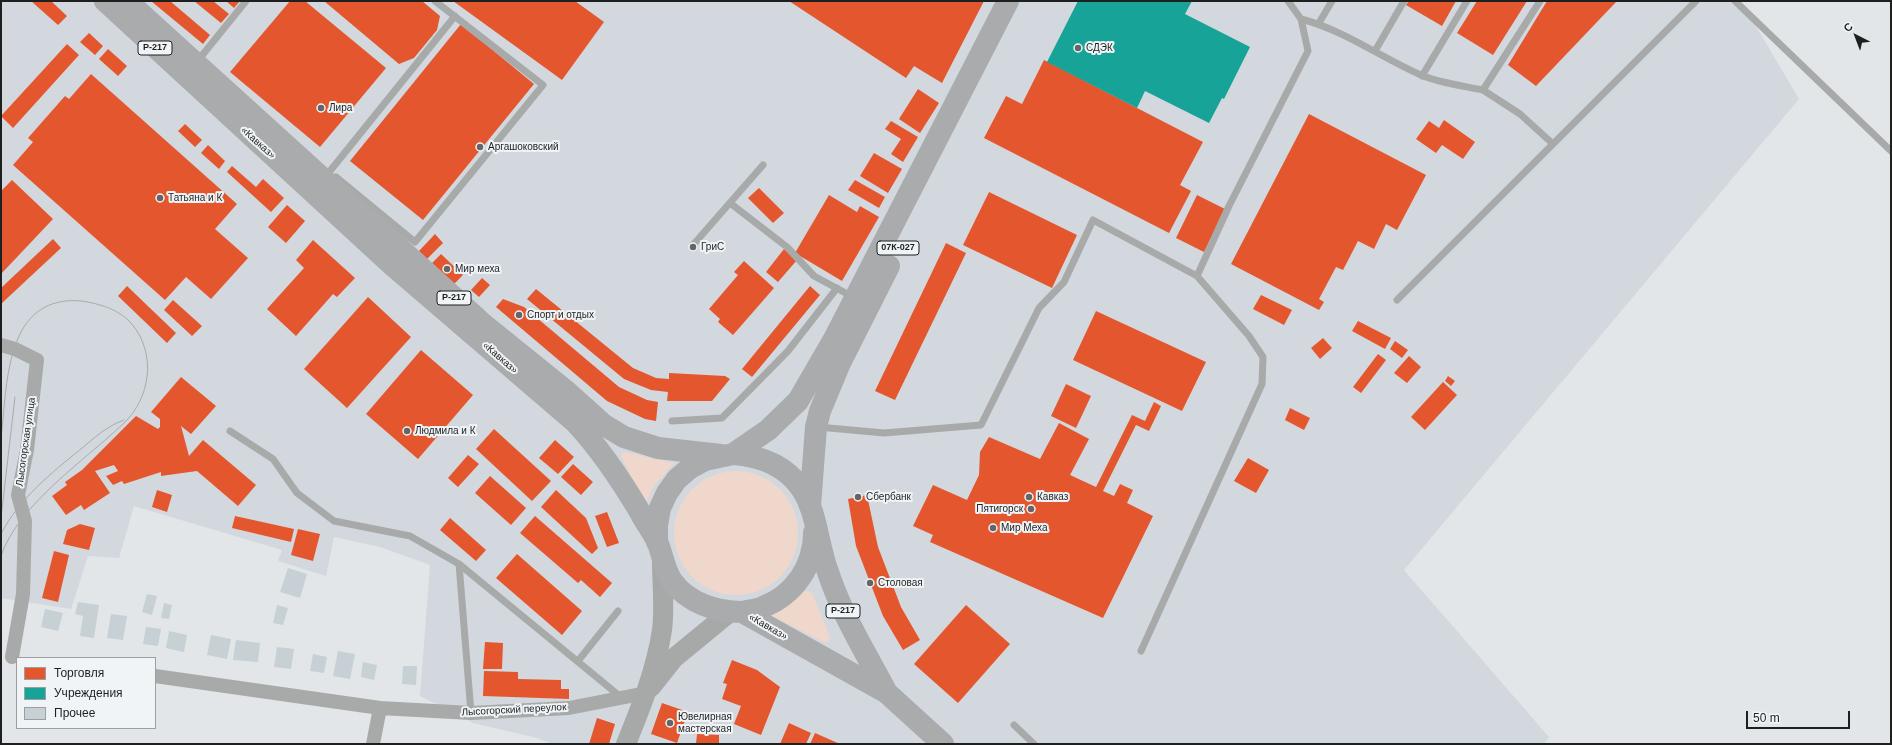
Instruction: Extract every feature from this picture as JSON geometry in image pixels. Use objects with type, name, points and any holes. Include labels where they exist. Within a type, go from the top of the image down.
[{"type":"main road","name":"«Кавказ»","points":[[105,1],[392,265],[576,423],[595,444],[622,481],[673,581],[689,597],[708,608],[736,612],[887,692],[943,744]]},
{"type":"main road","name":"«Кавказ»","points":[[127,1],[482,323],[565,390],[604,425],[624,437],[658,448],[753,456],[772,462],[793,478],[801,488],[812,515],[827,572],[844,612],[887,692]]},
{"type":"main road","name":"07К-027","points":[[727,454],[768,430],[798,401],[846,293],[1008,1]]},
{"type":"main road","name":"07К-027","points":[[812,515],[816,427],[820,411],[840,363],[930,180],[1022,1]]},
{"type":"main road","points":[[626,744],[646,694],[662,628],[657,525],[660,508],[667,493],[677,479],[690,468],[705,460],[727,454]]},
{"type":"main road","points":[[646,694],[674,658],[736,612],[763,607],[782,597],[797,583],[808,565],[814,545],[812,515]]},
{"type":"street","name":"Лысогорская улица","points":[[1,345],[15,349],[36,360],[27,450],[18,495],[25,521],[23,594],[11,657]]},
{"type":"street","name":"Лысогорский переулок","points":[[156,676],[380,708],[471,713],[569,708],[646,694]]},
{"type":"street","points":[[373,744],[380,708]]},
{"type":"lane","points":[[241,94],[200,58],[246,1]]},
{"type":"lane","points":[[324,166],[415,242],[543,84],[435,1]]},
{"type":"lane","points":[[1197,276],[1233,199],[1308,51],[1301,19],[1288,1]]},
{"type":"lane","points":[[1319,23],[1332,1]]},
{"type":"lane","points":[[1375,51],[1404,1]]},
{"type":"lane","points":[[1422,76],[1467,1]]},
{"type":"lane","points":[[1484,90],[1540,1]]},
{"type":"lane","points":[[1397,300],[1696,1]]},
{"type":"lane","points":[[1735,1],[1891,151]]},
{"type":"lane","points":[[330,171],[455,16]]},
{"type":"lane","points":[[1301,19],[1319,23],[1422,76],[1484,90],[1520,114],[1553,144]]},
{"type":"lane","points":[[694,245],[762,165]]},
{"type":"lane","points":[[672,421],[722,418],[846,293],[814,276],[786,247],[730,203]]},
{"type":"lane","points":[[816,427],[884,433],[981,425],[1039,308],[1064,282],[1093,220],[1197,276],[1249,336],[1262,358],[1262,384],[1141,651]]},
{"type":"lane","points":[[230,432],[273,459],[296,493],[334,520],[410,536],[459,564],[622,698]]},
{"type":"lane","points":[[459,564],[471,713]]},
{"type":"lane","points":[[578,661],[618,612]]},
{"type":"lane","points":[[1014,725],[1034,744]]},
{"type":"shaded area","points":[[1,1],[1741,1],[1799,99],[1404,570],[1549,737],[1544,744],[552,744],[537,738],[473,723],[420,696],[430,565],[380,547],[334,537],[326,576],[278,561],[282,550],[134,506],[119,558],[88,556],[71,609],[1,598]]},
{"type":"shaded area","points":[[625,452],[674,463],[654,486],[645,505],[621,456],[621,453]]},
{"type":"shaded area","points":[[736,471],[748,472],[760,476],[771,481],[780,489],[788,498],[793,509],[797,521],[797,545],[793,557],[788,568],[780,577],[771,585],[760,590],[748,594],[736,595],[724,594],[712,590],[701,585],[692,577],[684,568],[679,557],[675,545],[674,533],[675,521],[679,509],[684,498],[692,489],[701,481],[712,476],[724,472]]},
{"type":"shaded area","points":[[807,591],[812,593],[830,637],[829,641],[826,643],[772,616],[802,592]]},
{"type":"building: Торговля","points":[[31,1],[51,1],[67,16],[58,25]]},
{"type":"building: Торговля","points":[[151,1],[170,1],[210,35],[203,44]]},
{"type":"building: Торговля","points":[[194,1],[213,1],[229,14],[221,23]]},
{"type":"building: Торговля","points":[[226,1],[240,1],[234,8]]},
{"type":"building: Торговля","points":[[290,1],[305,1],[386,68],[320,147],[230,72]]},
{"type":"building: Торговля","points":[[324,1],[422,1],[440,16],[437,30],[414,58],[399,64]]},
{"type":"building: Торговля","points":[[453,1],[575,1],[604,22],[562,80]]},
{"type":"building: Торговля","points":[[789,1],[984,1],[942,83],[914,66],[906,78]]},
{"type":"building: Торговля","points":[[1409,1],[1456,1],[1442,26],[1406,5]]},
{"type":"building: Торговля","points":[[1477,1],[1527,1],[1493,55],[1457,33]]},
{"type":"building: Торговля","points":[[1547,1],[1617,1],[1536,86],[1508,65]]},
{"type":"building: Торговля","points":[[461,24],[534,84],[423,220],[350,161]]},
{"type":"building: Торговля","points":[[89,33],[103,46],[95,55],[80,42]]},
{"type":"building: Торговля","points":[[67,44],[79,55],[13,128],[1,116]]},
{"type":"building: Торговля","points":[[108,49],[127,66],[118,76],[99,59]]},
{"type":"building: Торговля","points":[[1044,60],[1203,142],[1180,185],[1191,191],[1169,233],[984,138],[1006,96],[1022,104]]},
{"type":"building: Торговля","points":[[91,74],[237,204],[215,229],[248,258],[211,299],[186,277],[165,300],[13,165],[33,142],[28,138],[65,96],[69,99]]},
{"type":"building: Торговля","points":[[918,89],[939,103],[920,133],[899,119]]},
{"type":"building: Торговля","points":[[1309,114],[1426,175],[1397,230],[1386,224],[1374,249],[1358,241],[1343,270],[1336,267],[1319,299],[1324,302],[1319,310],[1231,264]]},
{"type":"building: Торговля","points":[[1444,120],[1475,142],[1463,159],[1442,145],[1436,153],[1416,139],[1429,121],[1439,128]]},
{"type":"building: Торговля","points":[[891,121],[918,137],[903,162],[891,154],[901,139],[885,129]]},
{"type":"building: Торговля","points":[[185,124],[202,140],[195,147],[178,131]]},
{"type":"building: Торговля","points":[[208,145],[225,161],[219,169],[201,153]]},
{"type":"building: Торговля","points":[[874,153],[902,169],[888,193],[860,176]]},
{"type":"building: Торговля","points":[[232,166],[256,187],[263,179],[284,198],[271,212],[227,172]]},
{"type":"building: Торговля","points":[[12,180],[53,219],[1,274],[1,191]]},
{"type":"building: Торговля","points":[[855,180],[885,197],[879,208],[848,190]]},
{"type":"building: Торговля","points":[[759,188],[784,213],[773,223],[748,198]]},
{"type":"building: Торговля","points":[[989,192],[1077,235],[1052,288],[963,245]]},
{"type":"building: Торговля","points":[[829,195],[857,212],[860,206],[879,217],[842,281],[795,253]]},
{"type":"building: Торговля","points":[[1197,195],[1225,209],[1204,252],[1176,238]]},
{"type":"building: Торговля","points":[[287,205],[305,221],[286,243],[268,227]]},
{"type":"building: Торговля","points":[[435,234],[443,243],[427,259],[419,251]]},
{"type":"building: Торговля","points":[[53,239],[61,248],[1,304],[1,288]]},
{"type":"building: Торговля","points":[[313,240],[355,278],[337,297],[333,294],[296,336],[267,309],[304,268],[296,260]]},
{"type":"building: Торговля","points":[[946,243],[966,253],[895,400],[875,391]]},
{"type":"building: Торговля","points":[[784,249],[797,260],[778,282],[766,272]]},
{"type":"building: Торговля","name":"Мир меха","points":[[441,254],[463,275],[454,284],[432,263]]},
{"type":"building: Торговля","points":[[744,261],[774,288],[733,335],[718,322],[720,319],[709,309],[738,275],[734,272]]},
{"type":"building: Торговля","points":[[482,278],[490,285],[479,297],[471,290]]},
{"type":"building: Торговля","points":[[127,286],[176,333],[167,343],[118,296]]},
{"type":"building: Торговля","points":[[810,286],[820,295],[752,377],[742,369]]},
{"type":"building: Торговля","points":[[536,289],[633,368],[656,378],[669,379],[669,373],[725,376],[730,379],[712,401],[667,401],[668,392],[651,390],[624,379],[527,299]]},
{"type":"building: Торговля","points":[[1261,295],[1292,310],[1284,325],[1253,309]]},
{"type":"building: Торговля","points":[[368,297],[411,337],[347,408],[304,369]]},
{"type":"building: Торговля","points":[[503,299],[524,307],[619,387],[647,400],[658,402],[656,421],[645,419],[607,401],[496,307]]},
{"type":"building: Торговля","points":[[173,300],[202,326],[192,336],[164,310]]},
{"type":"building: Торговля","points":[[1096,311],[1206,362],[1182,411],[1073,360]]},
{"type":"building: Торговля","points":[[1358,321],[1391,338],[1385,349],[1352,331]]},
{"type":"building: Торговля","points":[[1323,338],[1332,348],[1320,359],[1311,348]]},
{"type":"building: Торговля","points":[[1395,341],[1408,350],[1402,358],[1390,349]]},
{"type":"building: Торговля","points":[[421,350],[473,395],[418,459],[366,414]]},
{"type":"building: Торговля","points":[[1378,354],[1386,360],[1361,393],[1353,387]]},
{"type":"building: Торговля","points":[[1409,356],[1421,367],[1407,383],[1394,373]]},
{"type":"building: Торговля","points":[[1448,376],[1455,381],[1451,386],[1445,381]]},
{"type":"building: Торговля","points":[[181,377],[216,406],[191,434],[181,426],[189,456],[203,440],[256,485],[238,506],[197,471],[161,476],[161,472],[124,484],[122,481],[113,485],[106,476],[118,471],[114,465],[95,471],[110,493],[84,510],[81,505],[66,515],[52,496],[67,485],[65,482],[82,470],[136,416],[158,429],[160,427],[160,419],[151,412]]},
{"type":"building: Торговля","points":[[1443,382],[1457,395],[1425,430],[1411,417]]},
{"type":"building: Торговля","points":[[1066,384],[1091,396],[1076,428],[1051,416]]},
{"type":"building: Торговля","name":"Пятигорск","points":[[1154,402],[1161,406],[1149,431],[1136,425],[1103,491],[1114,496],[1120,484],[1133,490],[1127,503],[1153,516],[1103,618],[930,542],[933,535],[913,526],[933,485],[967,500],[979,475],[980,452],[989,437],[1040,459],[1059,423],[1089,439],[1070,475],[1096,487],[1132,415],[1145,421]]},
{"type":"building: Торговля","points":[[1290,408],[1310,418],[1304,430],[1285,420]]},
{"type":"building: Торговля","points":[[494,429],[551,481],[532,501],[476,449]]},
{"type":"building: Торговля","points":[[555,440],[574,457],[558,474],[539,458]]},
{"type":"building: Торговля","points":[[468,455],[479,464],[458,487],[448,478]]},
{"type":"building: Торговля","points":[[1248,458],[1269,470],[1256,493],[1234,481]]},
{"type":"building: Торговля","points":[[573,464],[593,482],[581,495],[561,477]]},
{"type":"building: Торговля","points":[[490,476],[526,508],[511,525],[475,493]]},
{"type":"building: Торговля","points":[[157,490],[172,495],[167,512],[152,507]]},
{"type":"building: Торговля","points":[[556,490],[586,518],[598,548],[592,554],[541,507]]},
{"type":"building: Торговля","points":[[867,495],[878,547],[901,607],[920,640],[903,650],[883,616],[856,546],[848,499]]},
{"type":"building: Торговля","points":[[607,512],[619,543],[607,547],[595,516]]},
{"type":"building: Торговля","points":[[235,516],[294,529],[291,542],[232,528]]},
{"type":"building: Торговля","points":[[535,516],[612,583],[600,597],[581,580],[578,583],[520,533]]},
{"type":"building: Торговля","points":[[450,518],[486,550],[476,561],[440,530]]},
{"type":"building: Торговля","points":[[80,524],[95,528],[89,550],[63,544],[67,530]]},
{"type":"building: Торговля","points":[[298,529],[320,534],[313,561],[291,555]]},
{"type":"building: Торговля","points":[[54,551],[69,555],[58,602],[42,598]]},
{"type":"building: Торговля","points":[[517,554],[582,611],[562,635],[496,578]]},
{"type":"building: Торговля","points":[[966,605],[1010,644],[958,703],[914,664]]},
{"type":"building: Торговля","points":[[485,642],[503,643],[502,669],[483,669]]},
{"type":"building: Торговля","points":[[732,660],[757,670],[780,687],[761,735],[734,724],[741,706],[722,699],[727,684],[723,683]]},
{"type":"building: Торговля","points":[[484,671],[518,672],[518,679],[561,680],[561,689],[569,689],[569,699],[483,696]]},
{"type":"building: Торговля","name":"Ювелирная мастерская","points":[[662,703],[688,712],[677,743],[651,734]]},
{"type":"building: Торговля","points":[[597,718],[615,724],[609,744],[589,744]]},
{"type":"building: Торговля","points":[[789,723],[811,733],[806,744],[780,744]]},
{"type":"building: Торговля","points":[[815,733],[840,744],[810,744]]},
{"type":"building: Торговля","points":[[697,734],[719,735],[719,744],[696,744]]},
{"type":"building: Учреждения","points":[[1078,1],[1192,1],[1185,14],[1250,47],[1224,99],[1222,98],[1209,123],[1145,91],[1137,108],[1047,62]]},
{"type":"building: Прочее","points":[[288,568],[307,574],[300,598],[280,592]]},
{"type":"building: Прочее","points":[[147,594],[157,596],[152,615],[142,612]]},
{"type":"building: Прочее","points":[[78,602],[99,605],[94,638],[80,636],[83,616],[75,614]]},
{"type":"building: Прочее","points":[[164,603],[172,605],[169,619],[161,618]]},
{"type":"building: Прочее","points":[[277,605],[288,608],[283,625],[273,623]]},
{"type":"building: Прочее","points":[[45,609],[63,613],[58,631],[41,627]]},
{"type":"building: Прочее","points":[[111,614],[127,616],[123,640],[107,638]]},
{"type":"building: Прочее","points":[[146,627],[161,629],[158,646],[143,644]]},
{"type":"building: Прочее","points":[[169,631],[187,635],[184,652],[166,648]]},
{"type":"building: Прочее","points":[[211,635],[231,639],[227,659],[207,655]]},
{"type":"building: Прочее","points":[[236,640],[260,643],[258,662],[233,660]]},
{"type":"building: Прочее","points":[[277,647],[294,649],[291,669],[274,667]]},
{"type":"building: Прочее","points":[[338,651],[355,654],[350,679],[333,676]]},
{"type":"building: Прочее","points":[[313,654],[327,657],[324,673],[310,671]]},
{"type":"building: Прочее","points":[[363,662],[377,665],[374,680],[361,677]]},
{"type":"building: Прочее","points":[[403,666],[417,666],[416,685],[402,684]]},
{"type":"tram line","points":[[1,439],[6,386],[11,359],[20,334],[35,314],[54,303],[65,301],[88,302],[117,312],[131,323],[145,348],[147,361],[145,389],[140,401],[123,424],[37,502],[22,519],[10,537],[1,556]]},
{"type":"tram line","points":[[1,518],[15,397]]},
{"type":"tram line","points":[[1,534],[8,521],[36,487],[58,467],[101,433],[124,420]]},
{"type":"place","name":"СДЭК","points":[[1078,48]]},
{"type":"place","name":"Лира","points":[[321,108]]},
{"type":"place","name":"Аргашоковский","points":[[480,147]]},
{"type":"place","name":"Татьяна и К","points":[[160,198]]},
{"type":"place","name":"ГриС","points":[[693,247]]},
{"type":"place","name":"Мир меха","points":[[447,269]]},
{"type":"place","name":"Спорт и отдых","points":[[519,315]]},
{"type":"place","name":"Людмила и К","points":[[407,431]]},
{"type":"place","name":"Сбербанк","points":[[858,497]]},
{"type":"place","name":"Кавказ","points":[[1029,497]]},
{"type":"place","name":"Пятигорск","points":[[1031,509]]},
{"type":"place","name":"Мир Меха","points":[[993,528]]},
{"type":"place","name":"Столовая","points":[[870,583]]},
{"type":"place","name":"Ювелирная мастерская","points":[[670,723]]}]
